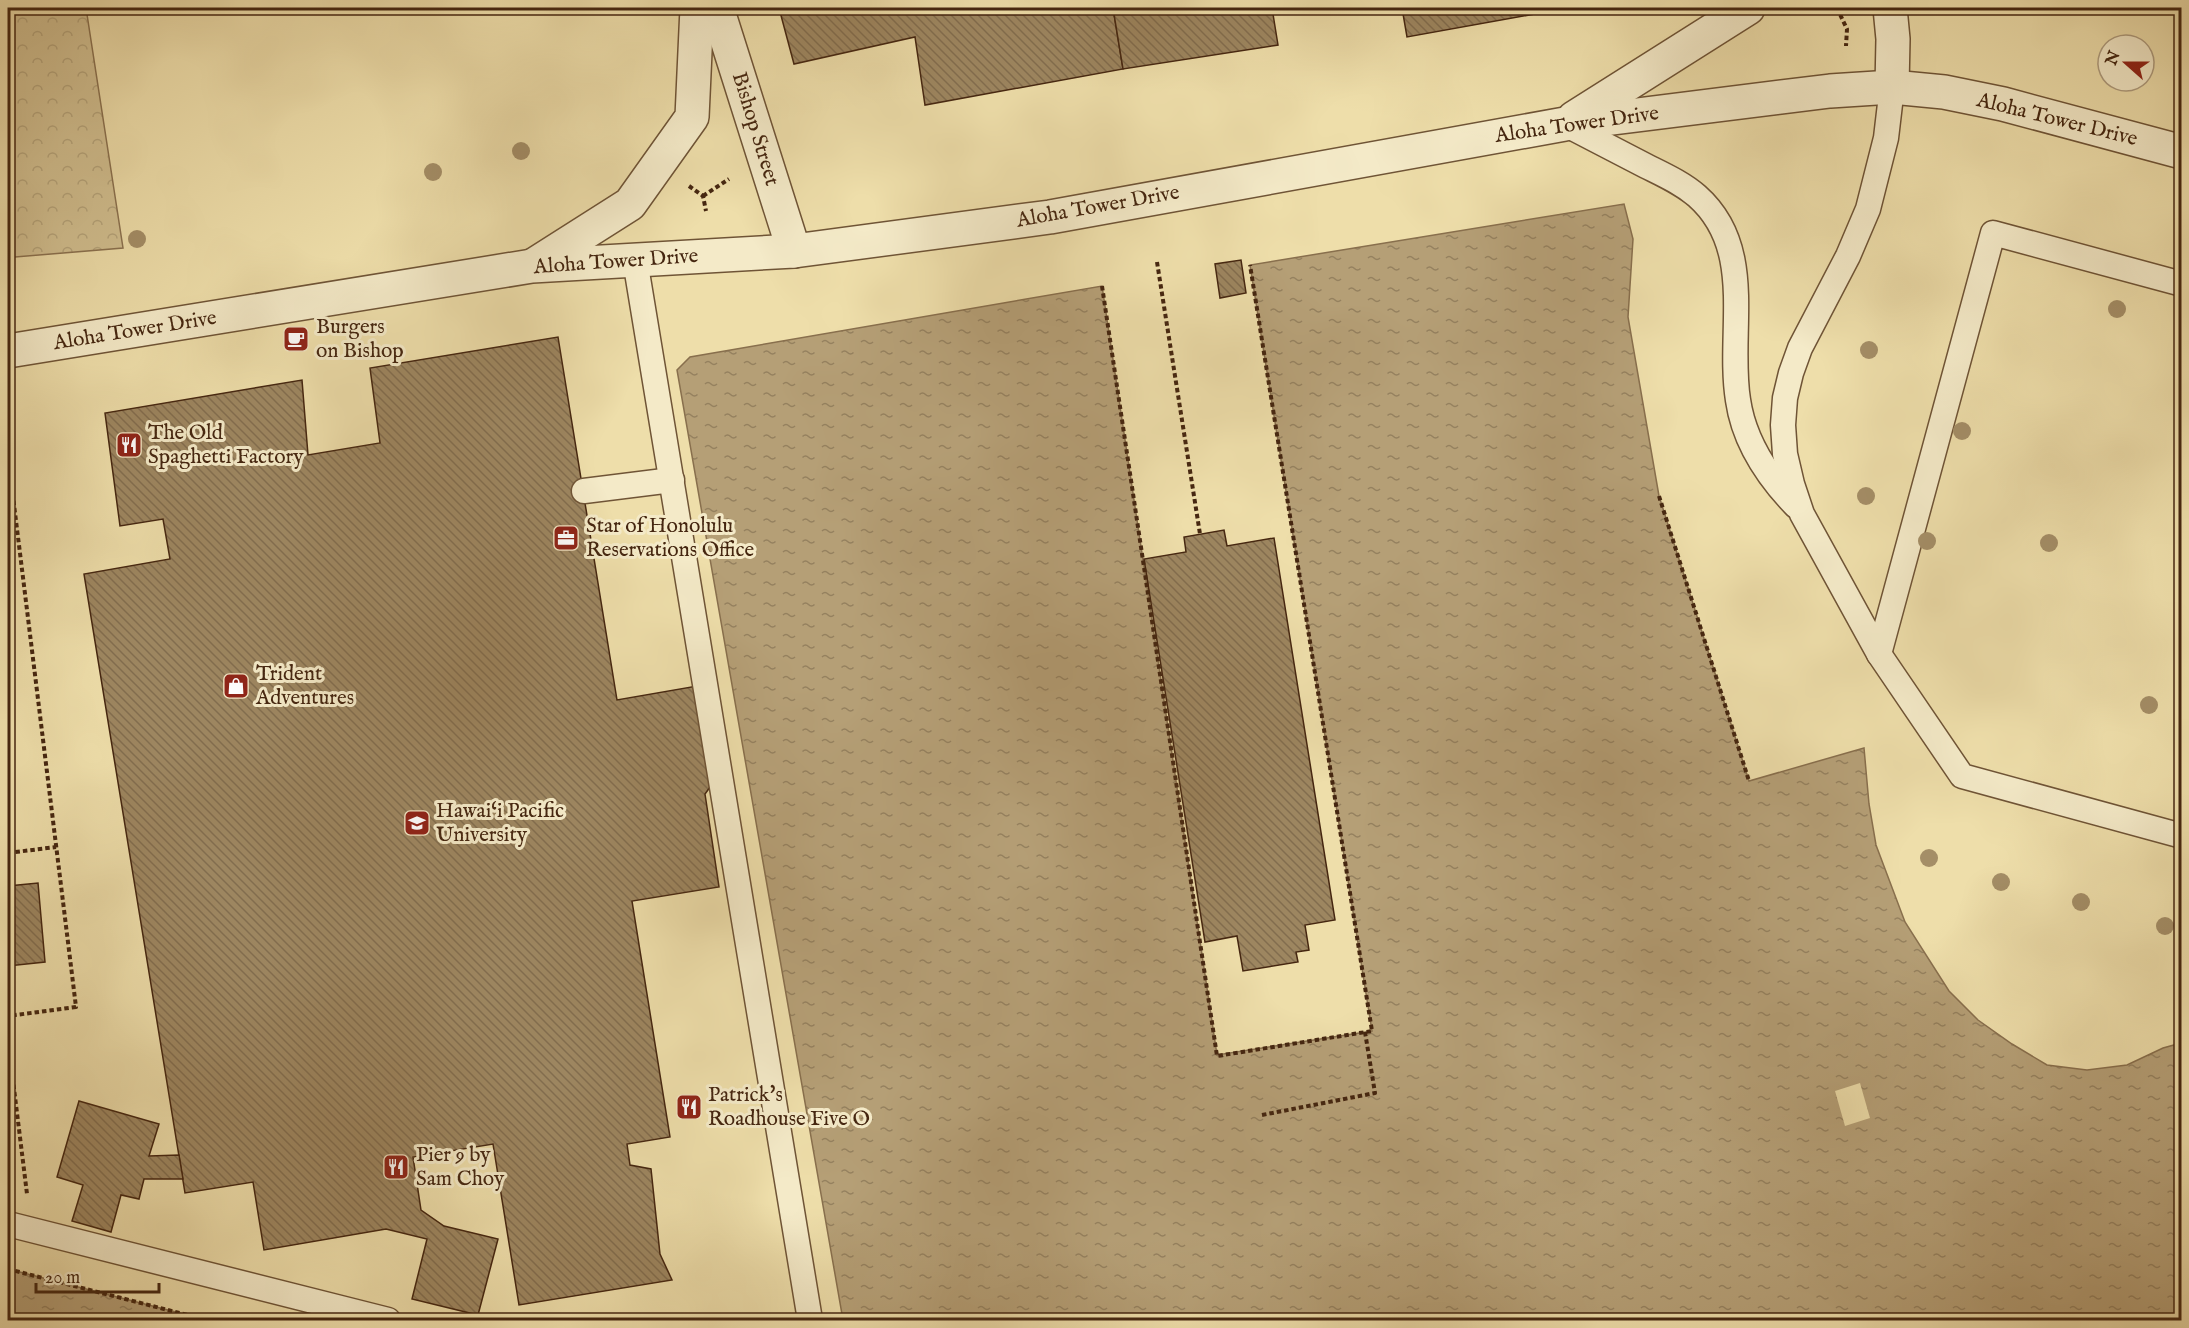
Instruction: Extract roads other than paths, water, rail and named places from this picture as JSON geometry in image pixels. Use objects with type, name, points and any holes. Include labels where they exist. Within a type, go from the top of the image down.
[{"type":"street","points":[[532,266],[630,204],[692,117],[697,8]]},
{"type":"street","name":"Bishop Street","points":[[717,8],[794,251]]},
{"type":"street","points":[[1564,124],[1748,8]]},
{"type":"street","points":[[1890,8],[1893,39],[1892,87]]},
{"type":"street","name":"Aloha Tower Drive","points":[[8,351],[532,266],[794,251],[1050,217],[1564,124],[1830,91],[1892,87],[1944,92],[2003,104],[2181,152]]},
{"type":"lane","points":[[1892,87],[1886,138],[1868,208],[1848,256],[1800,348],[1785,398],[1783,425],[1785,454],[1802,514],[1879,654],[1962,776],[2181,836]]},
{"type":"lane","points":[[1564,124],[1678,182],[1698,197],[1714,215],[1726,236],[1736,273],[1735,372],[1738,401],[1745,429],[1756,455],[1769,476],[1802,514]]},
{"type":"lane","points":[[1879,654],[1993,233],[2181,284]]},
{"type":"lane","points":[[635,260],[810,1320]]},
{"type":"lane","points":[[584,491],[672,480]]},
{"type":"lane","points":[[8,1224],[388,1320]]},
{"type":"water","points":[[1624,204],[1633,239],[1628,317],[1659,496],[1749,781],[1864,748],[1869,804],[1876,845],[1905,922],[1949,991],[1978,1020],[2012,1044],[2047,1065],[2087,1070],[2127,1065],[2163,1048],[2181,1043],[2181,1320],[843,1320],[677,370],[690,357],[1102,286],[1217,1055],[1372,1031],[1250,265]]},
{"type":"water","points":[[8,1269],[207,1320],[8,1320]]},
{"type":"place","name":"Burgers on Bishop","points":[[296,339]]},
{"type":"place","name":"The Old Spaghetti Factory","points":[[129,445]]},
{"type":"place","name":"Star of Honolulu Reservations Office","points":[[566,538]]},
{"type":"place","name":"Trident Adventures","points":[[236,686]]},
{"type":"place","name":"Hawai‘i Pacific University","points":[[417,823]]},
{"type":"place","name":"Patrick's Roadhouse Five O","points":[[689,1107]]},
{"type":"place","name":"Pier 9 by Sam Choy","points":[[396,1167]]}]
